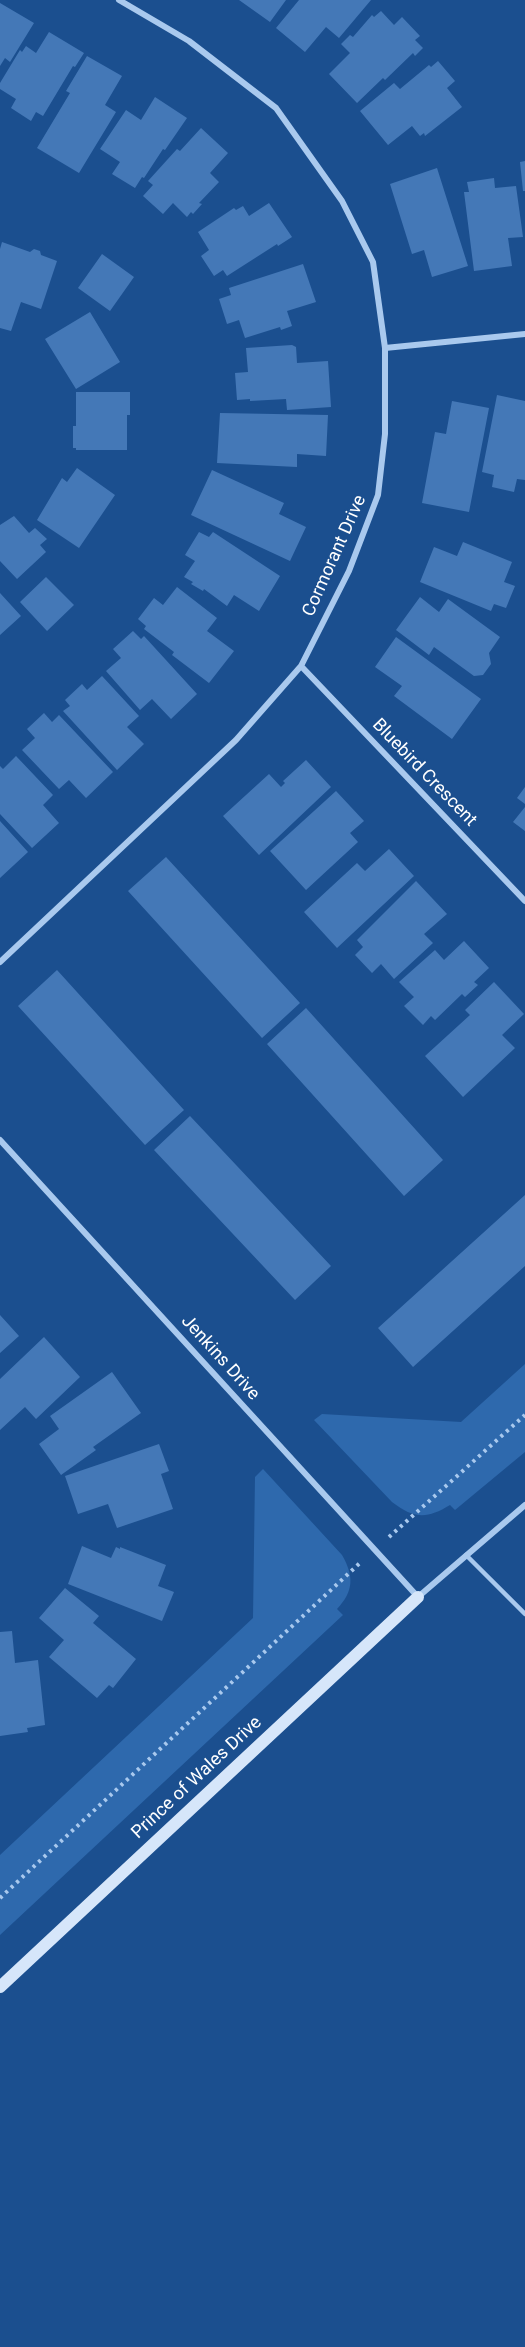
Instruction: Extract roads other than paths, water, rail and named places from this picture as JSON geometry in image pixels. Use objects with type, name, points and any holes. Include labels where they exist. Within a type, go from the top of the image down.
[{"type":"main road","name":"Prince of Wales Drive","points":[[0,1987],[418,1597]]},
{"type":"street","name":"Cormorant Drive","points":[[0,962],[236,740],[301,666],[349,571],[378,495],[384,434],[385,348],[373,262],[342,201],[276,108],[189,41],[119,0]]},
{"type":"street","points":[[385,348],[525,334]]},
{"type":"street","name":"Bluebird Crescent","points":[[301,666],[525,901]]},
{"type":"street","name":"Jenkins Drive","points":[[0,1140],[418,1597]]},
{"type":"street","points":[[418,1597],[525,1505]]},
{"type":"lane","points":[[466,1555],[525,1614]]}]
